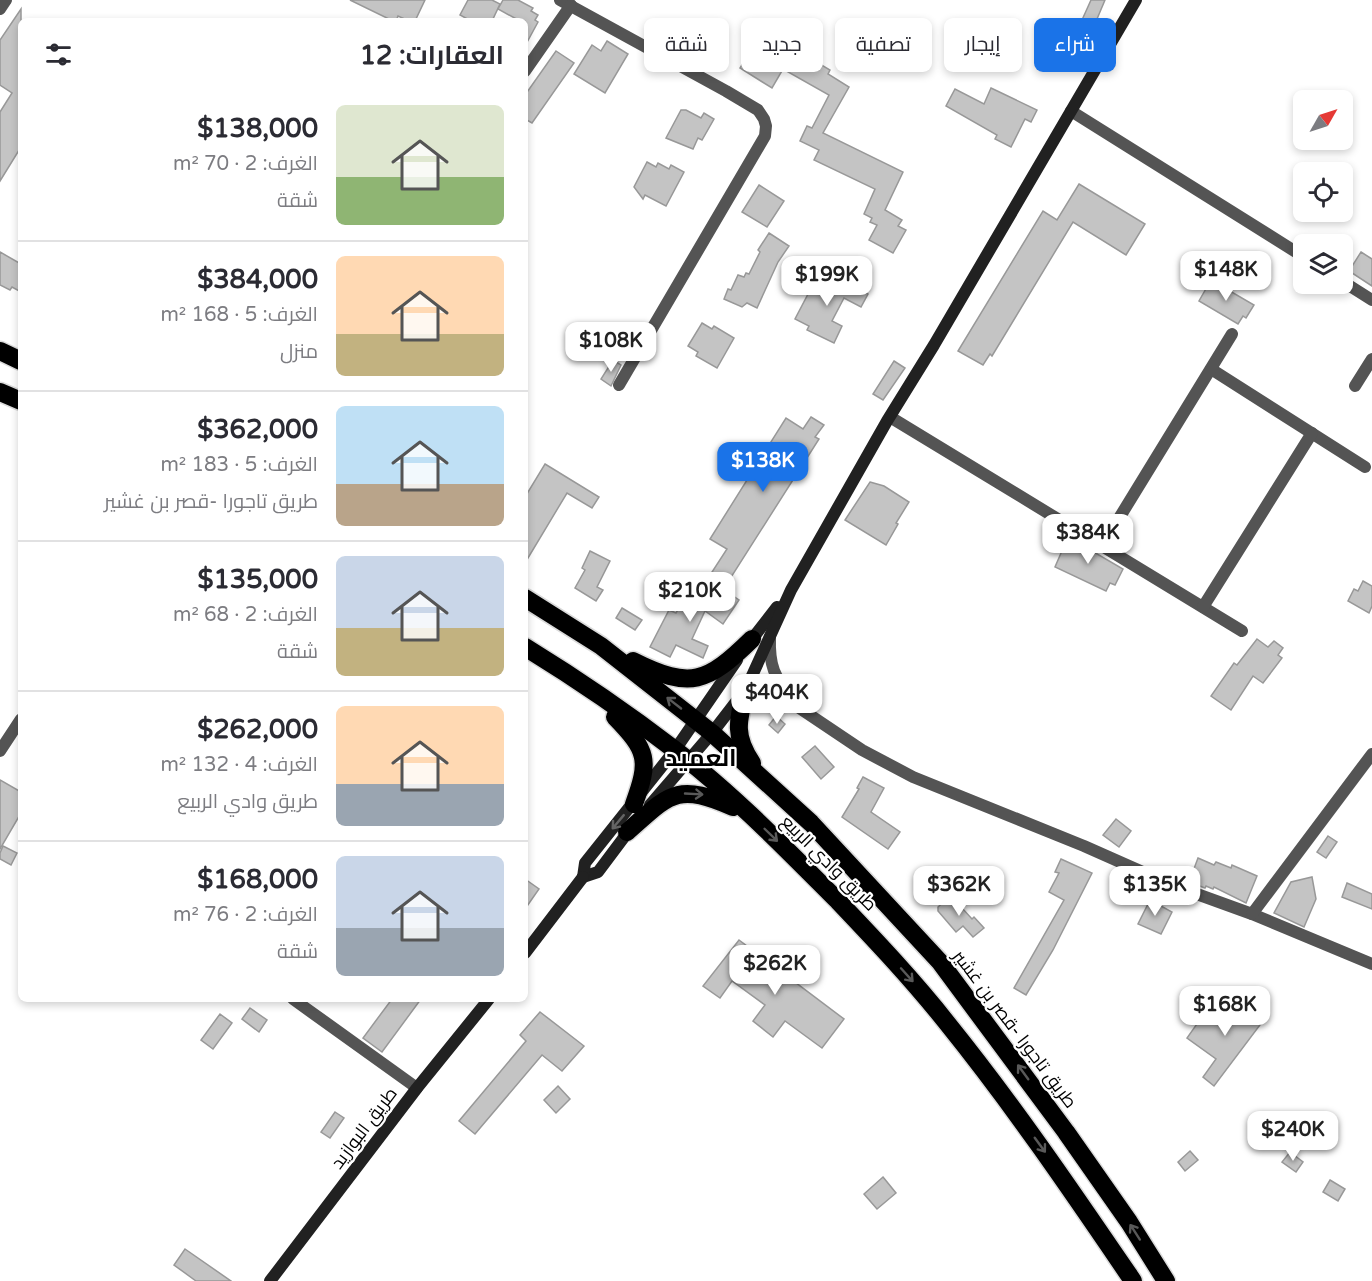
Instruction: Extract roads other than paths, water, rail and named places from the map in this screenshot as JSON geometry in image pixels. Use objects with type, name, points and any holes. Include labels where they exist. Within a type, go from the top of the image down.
[{"type":"highway","points":[[0,351],[18,360]]},
{"type":"highway","points":[[0,392],[18,400]]},
{"type":"highway","name":"طريق تاجورا -قصر بن غشير","points":[[528,600],[602,646],[712,733],[812,823],[940,962],[1066,1132],[1129,1222],[1166,1281]]},
{"type":"highway","points":[[602,646],[662,675],[684,678],[706,675],[717,670],[761,638]]},
{"type":"highway","name":"طريق وادي الربيع","points":[[528,649],[583,683],[681,755],[750,815],[879,944],[939,1013],[1051,1160],[1133,1281]]},
{"type":"highway","points":[[583,683],[629,731],[640,747],[644,773],[633,804]]},
{"type":"highway","points":[[747,687],[738,722],[738,732],[744,751],[763,780]]},
{"type":"highway","points":[[627,832],[665,800],[690,793],[703,794],[750,815]]},
{"type":"main road","points":[[583,877],[598,872],[681,755],[697,721],[761,638],[1136,0]]},
{"type":"main road","points":[[528,947],[583,877],[585,863],[633,804],[681,755],[712,733],[747,687],[761,638],[791,590]]},
{"type":"main road","name":"طريق البوازيد","points":[[270,1281],[417,1088],[487,1002]]},
{"type":"street","points":[[0,9],[6,0]]},
{"type":"street","points":[[528,67],[574,4],[742,101],[761,114],[766,126],[765,135],[619,385]]},
{"type":"street","points":[[1071,111],[1293,250]]},
{"type":"street","points":[[1353,288],[1372,300]]},
{"type":"street","points":[[1102,546],[1232,334]]},
{"type":"street","points":[[1355,386],[1372,358]]},
{"type":"street","points":[[1211,369],[1365,467]]},
{"type":"street","points":[[890,417],[1242,631]]},
{"type":"street","points":[[1203,607],[1312,433]]},
{"type":"street","points":[[761,638],[770,655],[774,674],[799,707]]},
{"type":"street","points":[[747,687],[774,693],[799,707],[862,750],[913,777],[1084,846],[1172,885],[1252,914],[1372,964]]},
{"type":"street","points":[[0,751],[18,724]]},
{"type":"street","points":[[1252,914],[1372,754]]},
{"type":"street","points":[[297,1002],[417,1088]]},
{"type":"district","name":"العميد","points":[[701,758]]}]
